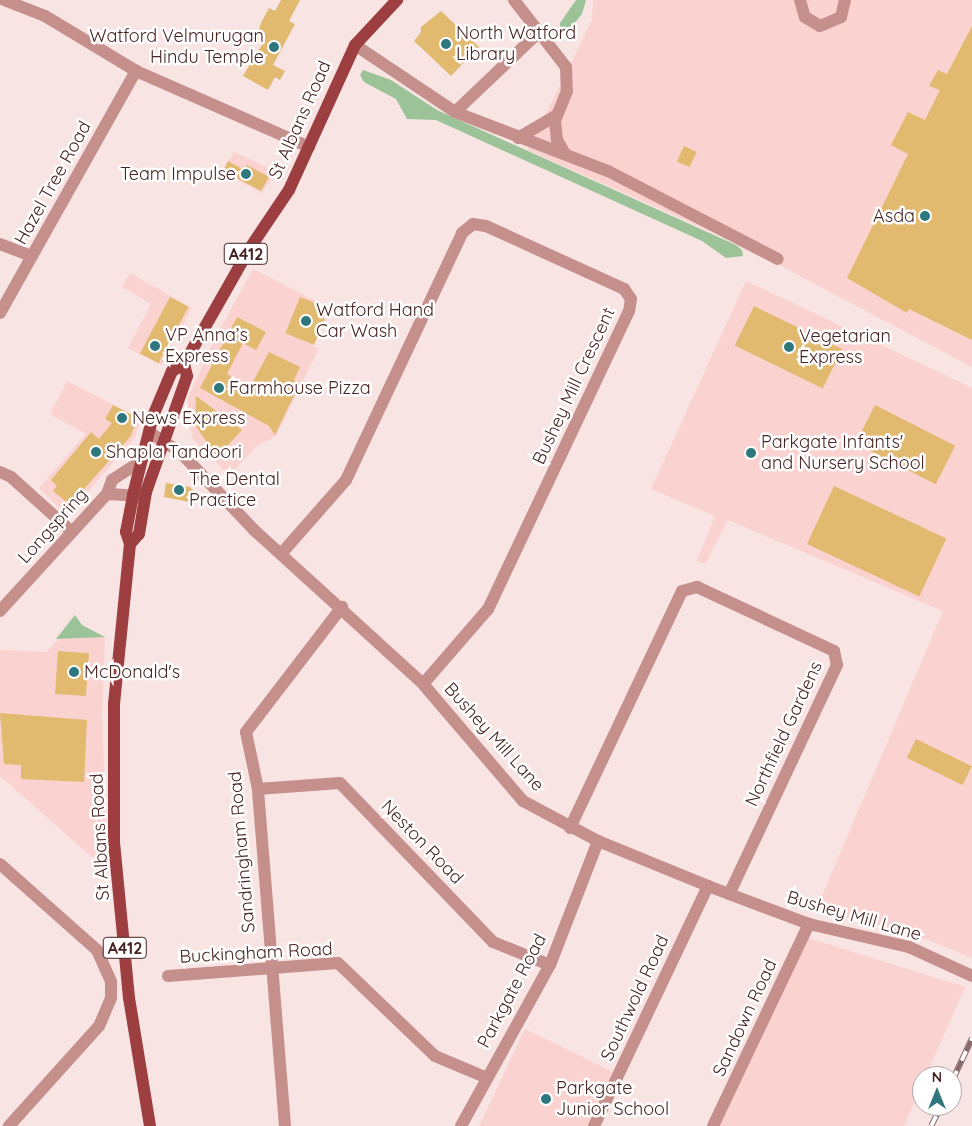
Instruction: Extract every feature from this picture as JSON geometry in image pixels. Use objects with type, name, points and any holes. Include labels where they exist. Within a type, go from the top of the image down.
[{"type":"main road","name":"St Albans Road","points":[[139,496],[140,462],[172,371],[184,364],[250,248],[289,190],[309,147],[331,91],[355,45],[397,0]]},
{"type":"main road","name":"St Albans Road","points":[[150,1126],[129,998],[114,843],[114,704],[130,544],[126,532],[139,496],[164,439],[187,376],[184,364]]},
{"type":"street","points":[[4,0],[30,4],[136,71],[309,147]]},
{"type":"street","points":[[514,0],[563,61],[568,75],[567,90],[557,116],[557,140],[565,154]]},
{"type":"street","points":[[800,0],[805,17],[820,26],[837,21],[845,0]]},
{"type":"street","points":[[455,112],[540,31]]},
{"type":"street","points":[[355,45],[455,112],[518,138],[608,171],[778,259]]},
{"type":"street","name":"Hazel Tree Road","points":[[0,313],[136,71]]},
{"type":"street","points":[[518,138],[557,116]]},
{"type":"street","name":"Bushey Mill Crescent","points":[[281,554],[346,480],[462,233],[473,224],[486,226],[624,288],[631,299],[629,311],[488,609],[423,684]]},
{"type":"street","points":[[0,244],[32,256]]},
{"type":"street","name":"Bushey Mill Lane","points":[[149,432],[164,439],[281,554],[342,607],[423,684],[523,802],[598,841],[708,886],[809,924],[909,947],[972,976]]},
{"type":"street","points":[[107,494],[112,480],[140,462]]},
{"type":"street","points":[[0,472],[11,477],[72,532]]},
{"type":"street","name":"Longspring","points":[[0,611],[107,494],[139,496]]},
{"type":"street","name":"Northfield Gardens","points":[[570,828],[682,592],[697,587],[834,651],[837,665],[730,894]]},
{"type":"street","name":"Sandringham Road","points":[[285,1126],[269,968],[258,789],[246,732],[342,607]]},
{"type":"street","name":"Neston Road","points":[[258,789],[340,783],[493,942],[550,964]]},
{"type":"street","name":"Parkgate Road","points":[[461,1126],[485,1077],[550,964],[598,841]]},
{"type":"street","points":[[0,864],[97,950],[110,973],[112,998],[99,1026],[9,1126]]},
{"type":"street","name":"Southwold Road","points":[[594,1126],[708,886]]},
{"type":"street","name":"Sandown Road","points":[[713,1126],[809,924]]},
{"type":"street","name":"Buckingham Road","points":[[168,976],[338,963],[435,1056],[485,1077]]},
{"type":"shaded area","points":[[593,0],[972,0],[972,367],[745,247],[528,150],[592,20]]},
{"type":"shaded area","points":[[234,152],[276,172],[262,193],[223,172]]},
{"type":"shaded area","points":[[253,269],[331,309],[313,346],[319,348],[276,436],[257,446],[229,475],[193,439],[186,411],[189,395],[218,333]]},
{"type":"shaded area","points":[[130,273],[192,308],[162,365],[128,348],[151,304],[122,287]]},
{"type":"shaded area","points":[[746,281],[972,388],[972,958],[928,940],[816,910],[943,611],[728,520],[705,564],[697,561],[715,516],[651,489]]},
{"type":"shaded area","points":[[67,381],[141,419],[134,439],[67,515],[39,488],[86,434],[50,414]]},
{"type":"shaded area","points":[[61,637],[105,637],[102,715],[107,856],[92,857],[0,776],[0,650],[46,652]]},
{"type":"shaded area","points":[[802,936],[965,987],[930,1066],[912,1066],[912,1108],[904,1126],[716,1126]]},
{"type":"shaded area","name":"Parkgate Junior School","points":[[525,1029],[613,1072],[587,1126],[479,1126]]},
{"type":"green space","points":[[576,0],[586,0],[582,14],[567,32],[560,31],[560,23]]},
{"type":"green space","points":[[363,70],[391,80],[437,110],[736,245],[742,250],[743,256],[726,258],[702,241],[436,120],[407,119],[396,99],[364,82],[360,75]]},
{"type":"green space","points":[[75,615],[82,625],[105,637],[56,639]]},
{"type":"building","name":"Watford Velmurugan Hindu Temple","points":[[281,0],[300,0],[289,21],[295,24],[273,65],[285,71],[280,80],[275,77],[268,90],[243,76],[263,43],[256,39],[261,23],[269,8],[275,11]]},
{"type":"building","name":"North Watford Library","points":[[441,11],[479,47],[451,76],[414,41],[421,32],[421,27]]},
{"type":"building","name":"Asda","points":[[972,26],[972,340],[909,309],[907,313],[847,278],[908,154],[891,145],[908,112],[925,120],[940,90],[929,86],[938,70],[947,74]]},
{"type":"building","points":[[684,146],[697,152],[690,167],[677,161]]},
{"type":"building","name":"Team Impulse","points":[[228,161],[244,170],[247,165],[269,177],[261,191],[223,171]]},
{"type":"building","points":[[170,297],[189,307],[158,363],[140,354]]},
{"type":"building","name":"Watford Hand Car Wash","points":[[300,297],[329,309],[314,345],[285,333]]},
{"type":"building","name":"Vegetarian Express","points":[[754,306],[842,349],[823,389],[735,346]]},
{"type":"building","points":[[237,317],[266,332],[256,350],[243,343],[227,374],[231,376],[227,386],[246,395],[269,352],[300,367],[294,380],[300,383],[275,435],[269,426],[200,388]]},
{"type":"building","points":[[196,396],[242,430],[217,457],[195,425]]},
{"type":"building","points":[[113,405],[138,418],[130,437],[70,505],[53,491],[57,486],[51,480],[91,432],[99,439],[112,423],[105,419]]},
{"type":"building","points":[[875,405],[955,446],[936,484],[855,443]]},
{"type":"building","name":"The Dental Practice","points":[[166,483],[190,487],[197,494],[195,503],[164,497]]},
{"type":"building","points":[[834,486],[946,538],[919,596],[807,544]]},
{"type":"building","name":"McDonald's","points":[[58,651],[89,653],[86,696],[55,694]]},
{"type":"building","points":[[0,713],[87,720],[84,782],[21,779],[21,765],[4,764]]},
{"type":"building","points":[[916,739],[972,766],[963,785],[907,758]]},
{"type":"railway","points":[[959,1066],[972,1038]]},
{"type":"railway","points":[[931,1126],[936,1116]]},
{"type":"place","name":"North Watford Library","points":[[446,44]]},
{"type":"place","name":"Watford Velmurugan Hindu Temple","points":[[274,47]]},
{"type":"place","name":"Team Impulse","points":[[246,174]]},
{"type":"place","name":"Asda","points":[[925,216]]},
{"type":"place","name":"Watford Hand Car Wash","points":[[306,321]]},
{"type":"place","name":"VP Anna’s Express","points":[[155,346]]},
{"type":"place","name":"Vegetarian Express","points":[[789,347]]},
{"type":"place","name":"Farmhouse Pizza","points":[[219,388]]},
{"type":"place","name":"News Express","points":[[122,418]]},
{"type":"place","name":"Shapla Tandoori","points":[[96,452]]},
{"type":"place","name":"Parkgate Infants' and Nursery School","points":[[751,453]]},
{"type":"place","name":"The Dental Practice","points":[[179,490]]},
{"type":"place","name":"McDonald's","points":[[74,672]]},
{"type":"place","name":"Parkgate Junior School","points":[[546,1099]]}]
